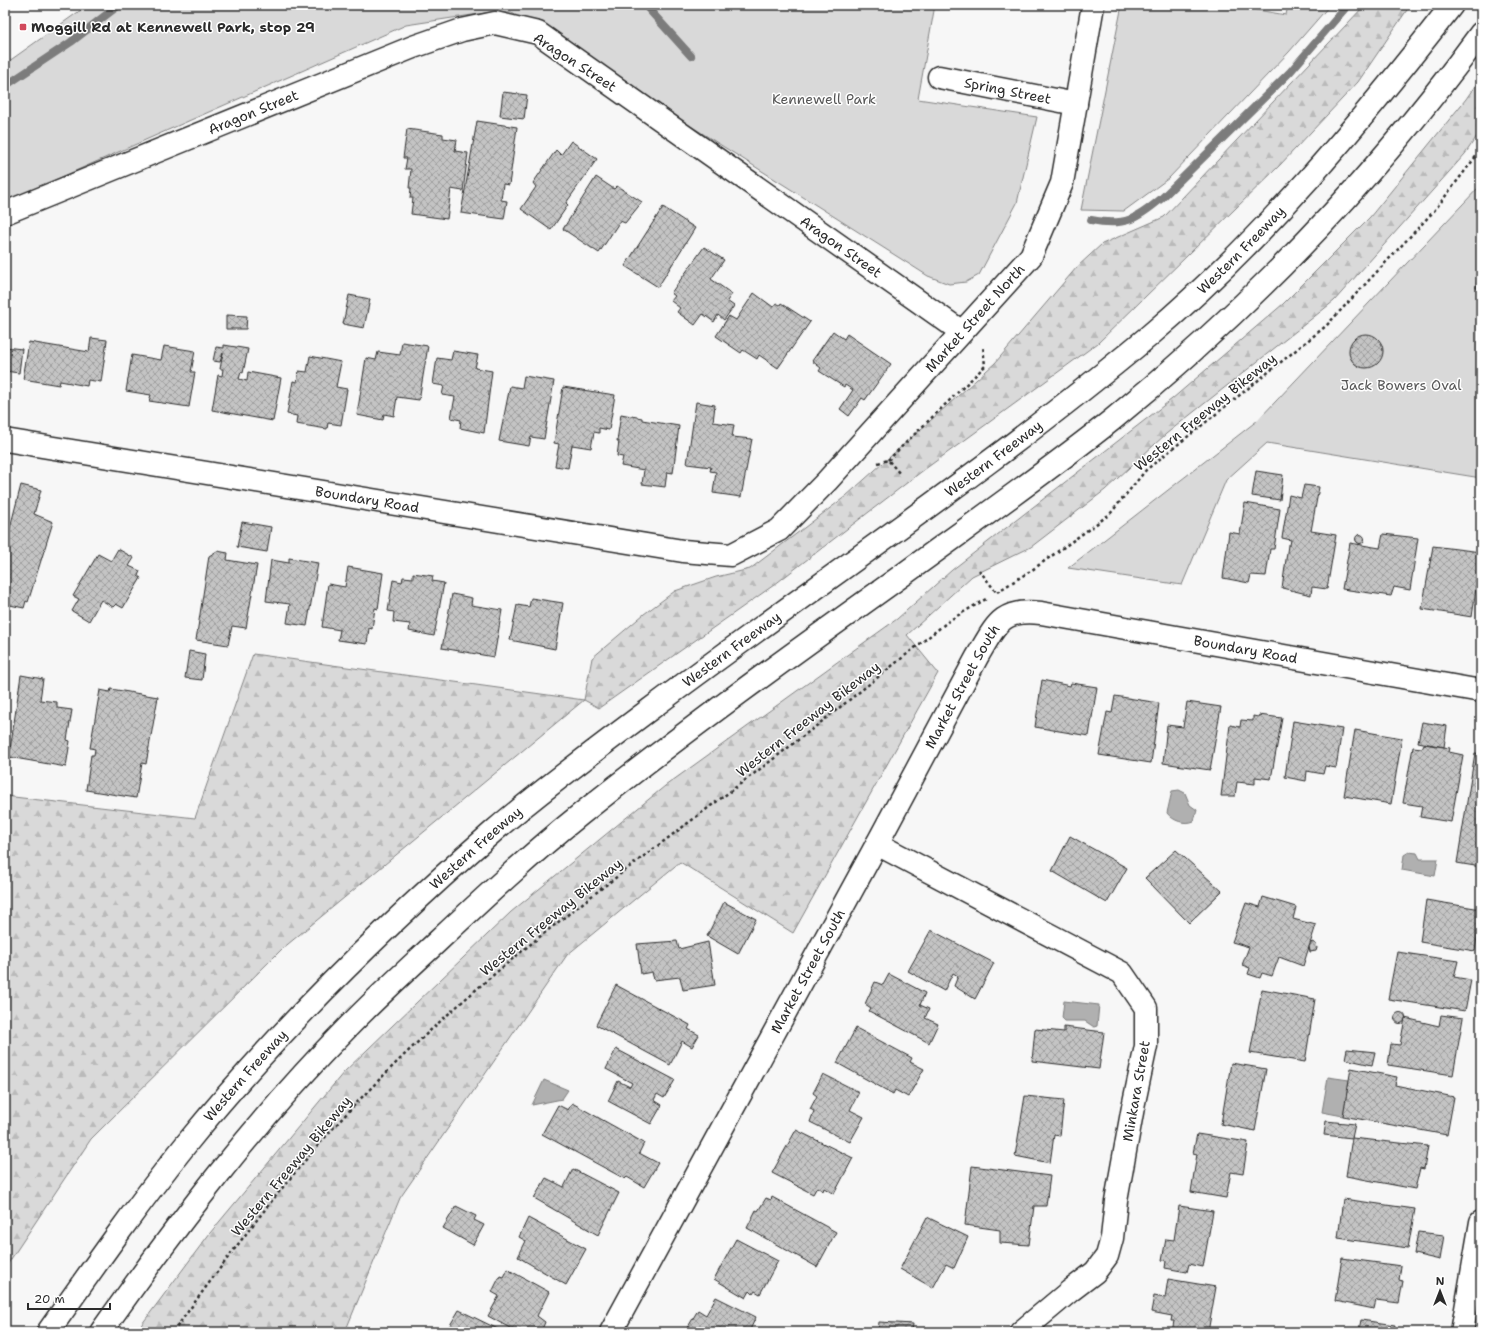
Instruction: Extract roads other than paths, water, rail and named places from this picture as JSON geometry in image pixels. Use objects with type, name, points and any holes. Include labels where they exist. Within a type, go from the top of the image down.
[{"type":"main road","name":"Market Street North","points":[[731,555],[779,530],[827,481],[1031,256],[1062,184],[1093,5]]},
{"type":"main road","name":"Western Freeway","points":[[48,1332],[140,1202],[190,1139],[280,1038],[324,992],[409,910],[497,828],[605,743],[726,652],[969,477],[1069,401],[1154,332],[1233,259],[1295,195],[1352,131],[1452,5]]},
{"type":"main road","name":"Aragon Street","points":[[5,213],[413,47],[462,30],[495,23],[538,33],[965,328]]},
{"type":"main road","points":[[101,1332],[201,1197],[266,1117],[347,1027],[429,949],[510,873],[580,815],[771,669],[1029,483],[1114,418],[1195,348],[1266,283],[1336,212],[1394,146],[1481,33]]},
{"type":"main road","name":"Spring Street","points":[[940,77],[1076,104]]},
{"type":"main road","name":"Boundary Road","points":[[5,440],[683,551],[731,555]]},
{"type":"main road","name":"Boundary Road","points":[[1010,614],[1024,611],[1041,613],[1481,691]]},
{"type":"main road","name":"Market Street South","points":[[611,1332],[877,844],[977,657],[994,628],[1010,614]]},
{"type":"main road","name":"Minkara Street","points":[[877,844],[1122,973],[1146,1008],[1146,1046],[1133,1107],[1116,1201],[1112,1238],[1107,1256],[1096,1272],[1070,1290],[1021,1332]]},
{"type":"main road","points":[[1462,1332],[1481,1222]]},
{"type":"waterway","points":[[5,86],[71,42],[119,5]]},
{"type":"waterway","points":[[645,5],[691,56]]},
{"type":"waterway","points":[[1091,220],[1103,222],[1122,222],[1130,220],[1138,216],[1162,198],[1290,72],[1348,5]]},
{"type":"place","name":"Moggill Rd at Kennewell Park, stop 29","points":[[23,27]]},
{"type":"park label","name":"Kennewell Park","points":[[824,99]]},
{"type":"park label","name":"Jack Bowers Oval","points":[[1401,385]]}]
